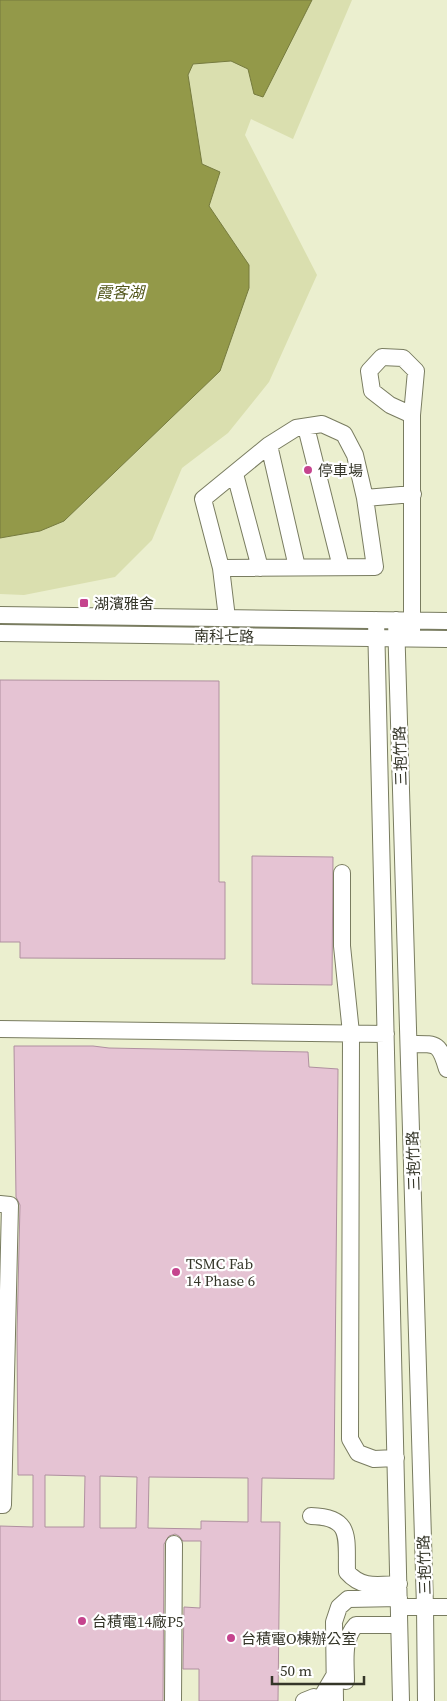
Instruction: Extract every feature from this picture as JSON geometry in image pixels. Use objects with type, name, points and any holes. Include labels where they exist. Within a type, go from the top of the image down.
[{"type":"street","points":[[404,638],[413,621],[412,415]]},
{"type":"street","points":[[222,568],[375,566],[365,498],[355,456],[344,434],[322,424],[296,428],[269,445],[203,499],[222,568],[227,618]]},
{"type":"street","points":[[306,427],[340,566]]},
{"type":"street","points":[[269,445],[297,567]]},
{"type":"street","points":[[235,474],[260,568]]},
{"type":"street","points":[[365,498],[413,494]]},
{"type":"street","name":"南科七路","points":[[0,615],[447,621]]},
{"type":"street","name":"三抱竹路","points":[[376,620],[401,1701]]},
{"type":"street","name":"三抱竹路","points":[[396,620],[404,638],[410,1044],[426,1701]]},
{"type":"street","name":"南科七路","points":[[0,633],[447,639]]},
{"type":"street","points":[[342,873],[342,946],[351,1033],[350,1439],[358,1453],[374,1459],[396,1458]]},
{"type":"street","points":[[0,1028],[386,1034]]},
{"type":"street","points":[[410,1044],[428,1044],[438,1047],[442,1052],[447,1069]]},
{"type":"street","points":[[0,1204],[10,1205],[3,1505],[0,1505]]},
{"type":"street","points":[[311,1516],[324,1516],[337,1520],[346,1534],[346,1572],[354,1580],[366,1585],[399,1606]]},
{"type":"street","points":[[173,1701],[174,1544]]},
{"type":"street","points":[[340,1679],[334,1622],[339,1607],[348,1600],[399,1606],[447,1607]]},
{"type":"street","points":[[304,1701],[314,1697],[327,1700],[340,1679],[349,1633],[356,1625],[399,1606]]},
{"type":"shaded area","name":"霞客湖","points":[[0,0],[352,0],[293,139],[251,119],[245,135],[317,275],[269,382],[228,433],[182,468],[152,540],[115,577],[24,595],[0,594]]},
{"type":"water","name":"霞客湖","points":[[0,0],[312,0],[263,97],[254,94],[248,69],[231,61],[193,64],[188,75],[202,164],[220,172],[209,206],[249,265],[249,288],[220,371],[64,521],[40,531],[0,538]]},
{"type":"building","points":[[0,680],[219,681],[219,882],[225,882],[225,959],[20,958],[20,942],[0,942]]},
{"type":"building","points":[[252,856],[333,857],[332,985],[252,984]]},
{"type":"building","name":"TSMC Fab 14 Phase 6","points":[[14,1046],[93,1046],[109,1048],[308,1052],[309,1067],[338,1069],[334,1479],[262,1478],[261,1522],[280,1522],[278,1701],[199,1701],[199,1669],[183,1669],[184,1607],[200,1608],[201,1541],[183,1541],[175,1534],[169,1536],[164,1544],[163,1701],[0,1701],[0,1526],[33,1527],[33,1475],[18,1475],[17,1334],[20,1205],[16,1197]],"holes":[[[45,1475],[85,1476],[84,1527],[45,1527]],[[100,1476],[137,1477],[136,1528],[100,1528]],[[149,1477],[248,1478],[248,1522],[201,1521],[201,1529],[148,1528]]]},
{"type":"place","name":"停車場","points":[[308,470]]},
{"type":"place","name":"湖濱雅舍","points":[[84,603]]},
{"type":"place","name":"TSMC Fab 14 Phase 6","points":[[176,1272]]},
{"type":"place","name":"台積電14廠P5","points":[[82,1621]]},
{"type":"place","name":"台積電O棟辦公室","points":[[231,1638]]}]
